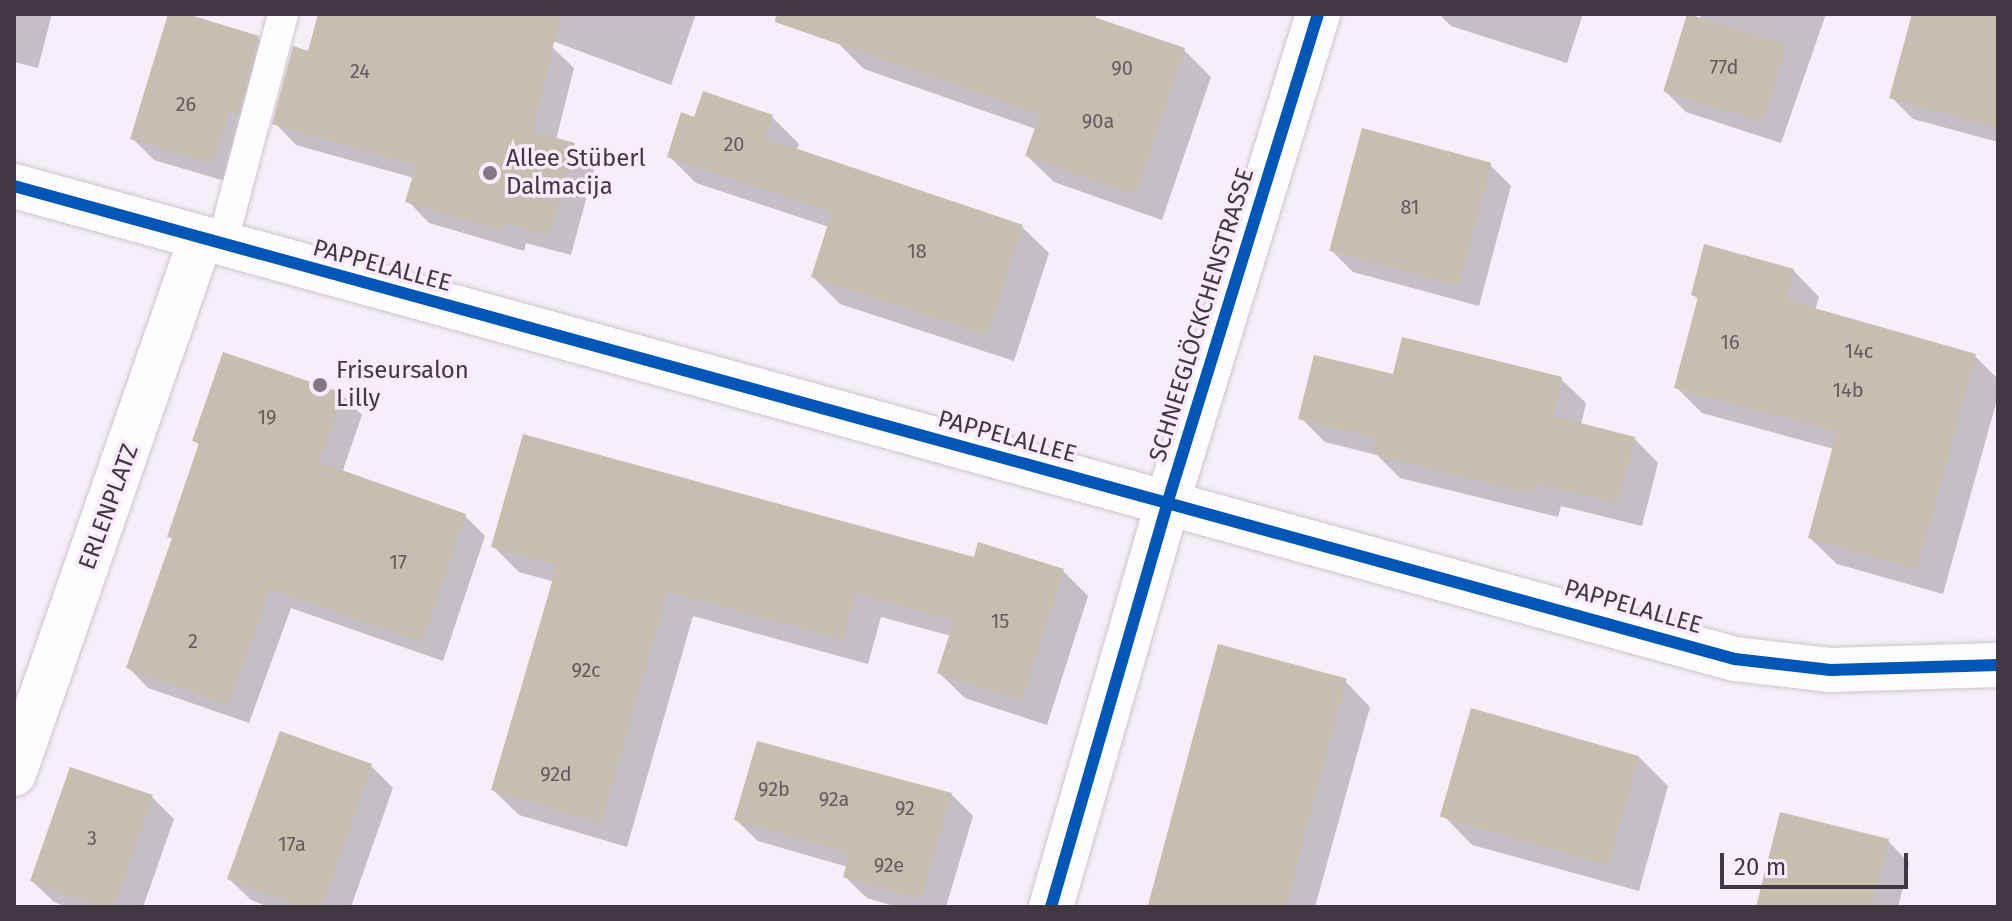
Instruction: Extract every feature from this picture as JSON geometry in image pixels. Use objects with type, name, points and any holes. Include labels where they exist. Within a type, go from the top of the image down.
[{"type":"street","name":"SCHNEEGLÖCKCHENSTRASSE","points":[[1051,907],[1167,504],[1318,14]]},
{"type":"street","name":"PAPPELALLEE","points":[[14,186],[1735,659],[1830,670],[1998,665]]},
{"type":"street","name":"ERLENPLATZ","points":[[14,774],[211,241]]},
{"type":"lane","points":[[211,241],[283,14]]},
{"type":"building","points":[[168,14],[187,14],[259,36],[238,114],[229,112],[213,164],[130,139]]},
{"type":"building","points":[[318,14],[561,14],[532,131],[575,143],[549,235],[505,223],[503,230],[405,202],[416,165],[272,124],[293,46],[308,51]]},
{"type":"building","points":[[776,14],[1085,14],[1185,48],[1136,194],[1025,156],[1040,114],[775,22]]},
{"type":"building","points":[[1687,14],[1786,44],[1763,122],[1663,91]]},
{"type":"building","points":[[1912,14],[1998,14],[1998,128],[1889,98]]},
{"type":"building","points":[[703,91],[773,115],[765,138],[1023,225],[987,335],[811,277],[832,212],[667,157],[681,112],[694,117]]},
{"type":"building","points":[[1362,128],[1491,163],[1459,285],[1329,251]]},
{"type":"building","points":[[1704,244],[1794,269],[1786,300],[1976,354],[1917,569],[1808,538],[1837,431],[1674,388],[1698,297],[1691,295]]},
{"type":"building","points":[[1402,337],[1562,377],[1553,416],[1635,437],[1618,503],[1537,483],[1534,494],[1373,454],[1377,438],[1298,419],[1314,355],[1393,374]]},
{"type":"building","points":[[223,352],[343,393],[319,462],[466,514],[422,642],[270,589],[229,705],[126,668],[172,538],[167,537],[199,443],[192,441]]},
{"type":"building","points":[[523,434],[974,557],[978,542],[1064,569],[1022,700],[937,673],[954,620],[856,593],[843,640],[668,591],[601,823],[491,790],[557,565],[491,547]]},
{"type":"building","points":[[1218,644],[1346,678],[1285,907],[1148,907]]},
{"type":"building","points":[[1471,708],[1639,756],[1608,865],[1440,817]]},
{"type":"building","points":[[280,731],[372,764],[322,907],[304,907],[227,879]]},
{"type":"building","points":[[757,741],[952,793],[921,899],[843,877],[850,853],[734,820]]},
{"type":"building","points":[[70,767],[153,795],[114,907],[104,907],[30,881]]},
{"type":"building","points":[[1780,812],[1889,839],[1871,907],[1756,907]]},
{"type":"cycle path","points":[[1051,907],[1167,504],[1318,14]]},
{"type":"cycle path","points":[[14,186],[1735,659],[1830,670],[1998,665]]},
{"type":"place","name":"Allee Stüberl Dalmacija","points":[[490,173]]},
{"type":"place","name":"Friseursalon Lilly","points":[[320,385]]}]
